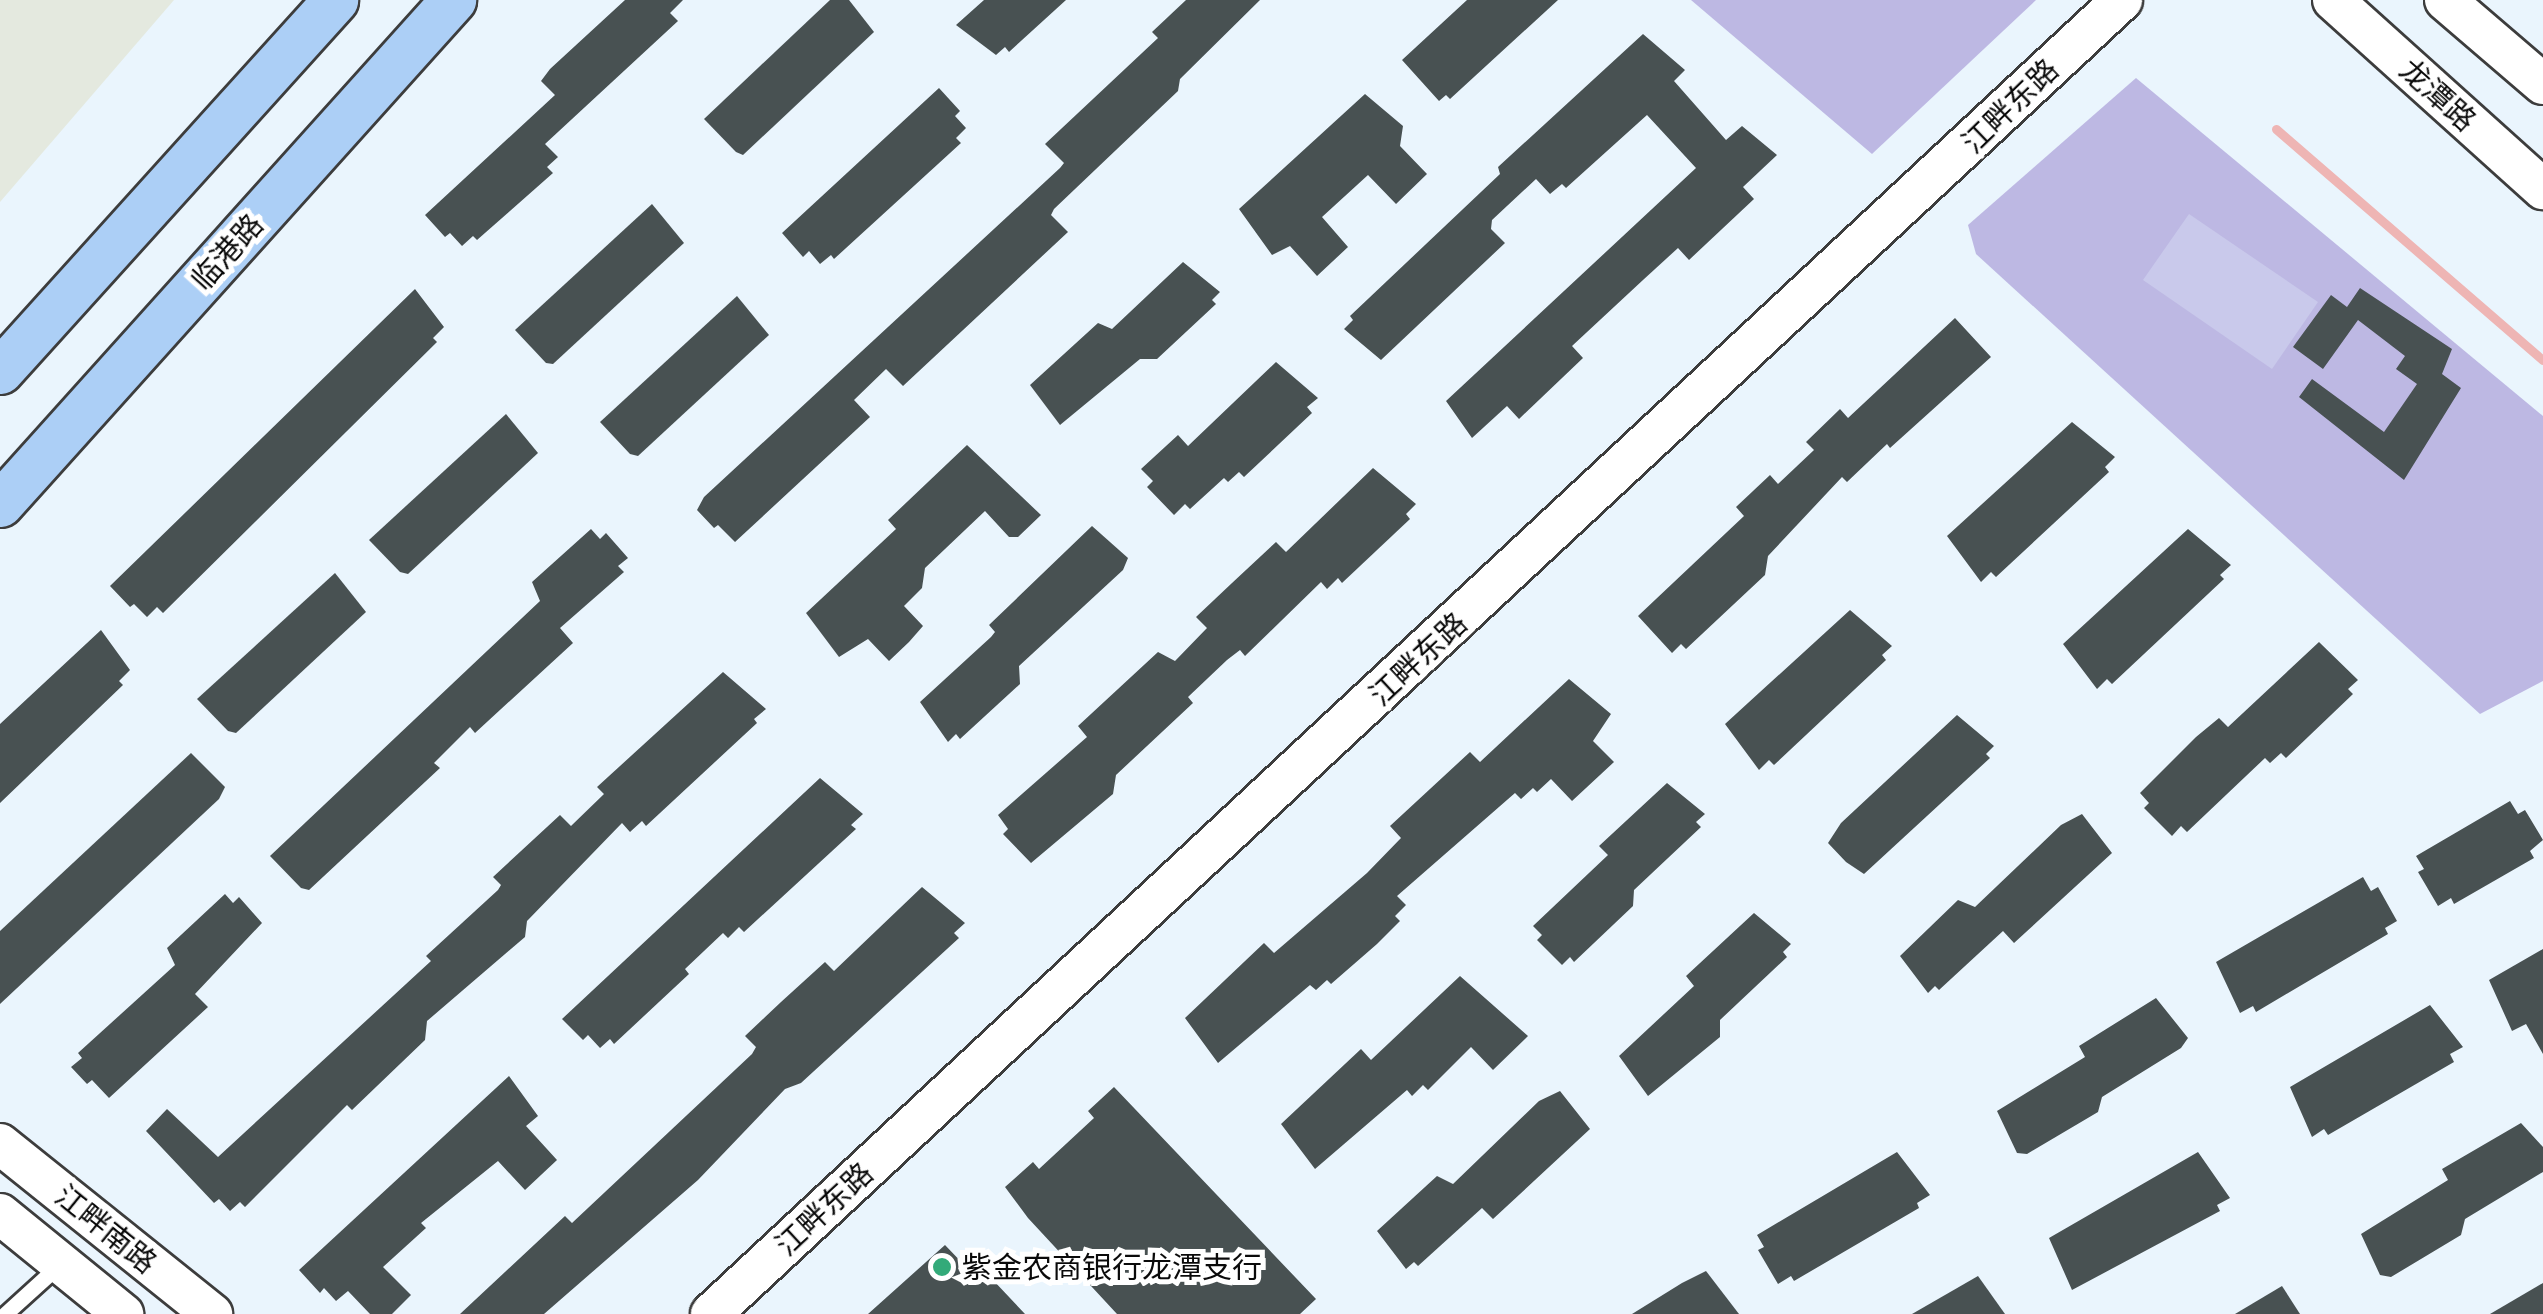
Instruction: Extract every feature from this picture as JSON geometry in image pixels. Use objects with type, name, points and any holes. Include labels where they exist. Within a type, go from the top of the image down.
[{"type":"main road","points":[[0,371],[336,0]]},
{"type":"main road","name":"临港路","points":[[0,504],[453,0]]},
{"type":"street","name":"江畔东路","points":[[711,1314],[2122,0]]},
{"type":"street","name":"龙潭路","points":[[2333,0],[2543,189]]},
{"type":"street","points":[[2445,0],[2543,84]]},
{"type":"street","name":"江畔南路","points":[[0,1144],[212,1314]]},
{"type":"street","name":"江畔南路","points":[[0,1214],[123,1314]]},
{"type":"lane","points":[[10,1313],[60,1264]]},
{"type":"shaded area","points":[[0,0],[174,0],[0,202]]},
{"type":"shaded area","points":[[1691,0],[2036,0],[1872,154]]},
{"type":"shaded area","points":[[2136,78],[2543,416],[2543,681],[2480,714],[1976,254],[1968,225]]},
{"type":"shaded area","points":[[2189,214],[2318,302],[2272,369],[2143,280]]},
{"type":"building","points":[[625,0],[683,0],[670,13],[678,21],[545,144],[558,157],[547,167],[553,173],[477,240],[473,236],[462,246],[450,233],[445,237],[425,215],[555,95],[541,81]]},
{"type":"building","points":[[830,0],[849,0],[874,32],[743,155],[736,152],[704,119]]},
{"type":"building","points":[[984,0],[1066,0],[1009,52],[1005,47],[996,55],[956,25]]},
{"type":"building","points":[[1186,0],[1260,0],[1180,79],[1178,91],[1054,209],[1051,215],[1068,232],[903,386],[886,369],[854,400],[870,417],[735,542],[718,525],[714,528],[697,510],[704,497],[1060,168],[1064,163],[1045,144],[1158,38],[1152,32]]},
{"type":"building","points":[[1467,0],[1558,0],[1450,99],[1446,95],[1439,101],[1402,60]]},
{"type":"building","points":[[1643,34],[1685,70],[1674,81],[1726,140],[1742,126],[1777,155],[1743,187],[1754,199],[1689,260],[1678,248],[1572,346],[1583,358],[1519,419],[1507,406],[1472,438],[1446,401],[1696,168],[1647,115],[1566,188],[1562,184],[1550,194],[1536,179],[1492,220],[1491,229],[1505,243],[1381,360],[1344,329],[1353,320],[1350,316],[1500,174],[1498,167]]},
{"type":"building","points":[[939,88],[960,111],[955,116],[966,128],[956,138],[961,143],[834,259],[831,255],[820,264],[809,251],[803,257],[782,233]]},
{"type":"building","points":[[1365,94],[1403,126],[1400,146],[1427,174],[1396,204],[1368,175],[1322,217],[1348,247],[1317,276],[1290,246],[1272,255],[1239,209]]},
{"type":"building","points":[[652,204],[684,243],[553,364],[546,363],[515,330]]},
{"type":"building","points":[[1183,262],[1220,292],[1212,300],[1216,304],[1157,359],[1140,359],[1060,425],[1030,385],[1098,323],[1112,329]]},
{"type":"building","points":[[2360,288],[2452,349],[2442,374],[2461,388],[2404,480],[2299,397],[2312,379],[2384,432],[2417,384],[2396,369],[2405,356],[2358,320],[2323,369],[2293,347],[2331,295],[2347,307]]},
{"type":"building","points":[[415,289],[444,327],[433,338],[437,342],[163,613],[157,607],[147,617],[134,604],[130,607],[110,586]]},
{"type":"building","points":[[737,296],[769,335],[638,456],[630,454],[600,422]]},
{"type":"building","points":[[1955,318],[1991,357],[1890,448],[1887,444],[1847,482],[1842,477],[1768,556],[1765,575],[1686,649],[1681,644],[1672,653],[1638,616],[1744,516],[1736,507],[1770,475],[1778,484],[1814,450],[1806,442],[1840,409],[1848,418]]},
{"type":"building","points":[[1276,362],[1318,398],[1307,407],[1312,413],[1244,477],[1239,472],[1228,482],[1224,478],[1190,509],[1185,504],[1174,515],[1147,487],[1153,481],[1141,469],[1178,435],[1188,446]]},
{"type":"building","points":[[506,414],[538,453],[408,574],[400,572],[369,540]]},
{"type":"building","points":[[2072,422],[2115,457],[2105,467],[2109,472],[1996,577],[1991,572],[1981,582],[1947,536]]},
{"type":"building","points":[[967,445],[1041,515],[1018,537],[1009,537],[985,511],[925,568],[922,588],[904,606],[923,626],[909,642],[889,661],[868,639],[839,657],[806,613],[896,529],[888,520]]},
{"type":"building","points":[[1373,468],[1416,504],[1406,514],[1410,519],[1342,583],[1338,578],[1327,589],[1321,582],[1245,656],[1240,650],[1227,660],[1188,697],[1193,703],[1116,775],[1113,794],[1031,863],[1003,834],[1008,829],[998,815],[1087,737],[1078,726],[1158,652],[1175,661],[1207,628],[1196,617],[1276,542],[1286,552]]},
{"type":"building","points":[[1092,526],[1128,558],[1123,570],[1019,666],[1020,684],[960,739],[956,734],[948,742],[920,702],[991,637],[995,632],[989,625]]},
{"type":"building","points":[[591,529],[600,539],[606,533],[628,558],[618,566],[624,572],[560,628],[573,643],[475,733],[470,727],[434,763],[440,768],[309,890],[301,888],[270,856],[540,601],[532,582]]},
{"type":"building","points":[[2188,529],[2231,565],[2220,575],[2224,579],[2112,684],[2107,679],[2097,689],[2063,644]]},
{"type":"building","points":[[335,573],[366,612],[236,733],[228,731],[197,699]]},
{"type":"building","points":[[1850,610],[1892,646],[1882,655],[1886,660],[1774,765],[1769,760],[1759,770],[1725,724]]},
{"type":"building","points":[[101,630],[130,670],[119,681],[123,685],[0,803],[0,724]]},
{"type":"building","points":[[2319,642],[2358,680],[2348,689],[2353,694],[2286,758],[2281,753],[2270,763],[2265,758],[2187,832],[2181,826],[2172,836],[2144,808],[2149,803],[2140,793],[2196,737],[2219,718],[2228,727]]},
{"type":"building","points":[[723,672],[766,709],[754,719],[757,723],[646,826],[642,821],[630,832],[622,823],[527,921],[525,937],[427,1021],[425,1040],[352,1110],[347,1105],[245,1207],[240,1202],[230,1211],[219,1199],[214,1203],[146,1131],[167,1109],[218,1157],[431,961],[426,956],[498,890],[501,885],[493,877],[560,815],[571,826],[604,794],[597,787]]},
{"type":"building","points":[[1569,679],[1611,714],[1593,741],[1614,762],[1572,801],[1551,779],[1537,792],[1533,788],[1521,799],[1515,793],[1397,896],[1406,905],[1395,916],[1400,921],[1377,944],[1331,984],[1327,980],[1316,990],[1310,985],[1218,1063],[1185,1018],[1264,943],[1274,953],[1367,873],[1401,838],[1390,826],[1470,752],[1480,762]]},
{"type":"building","points":[[1957,715],[1994,746],[1986,754],[1990,758],[1864,874],[1846,862],[1828,843],[1841,823]]},
{"type":"building","points":[[191,753],[225,787],[219,799],[0,1004],[0,931]]},
{"type":"building","points":[[820,778],[863,814],[851,825],[856,829],[744,932],[739,927],[728,938],[723,933],[685,969],[689,974],[614,1044],[610,1039],[600,1048],[588,1035],[583,1040],[562,1019]]},
{"type":"building","points":[[1667,783],[1705,814],[1696,822],[1701,827],[1634,890],[1633,906],[1574,962],[1570,957],[1562,965],[1537,940],[1542,935],[1533,926],[1608,855],[1599,846]]},
{"type":"building","points":[[2510,801],[2518,814],[2525,810],[2543,840],[2530,851],[2534,858],[2454,904],[2451,898],[2438,906],[2418,872],[2424,869],[2416,856]]},
{"type":"building","points":[[2082,814],[2112,853],[2014,943],[2003,931],[1939,990],[1935,986],[1928,993],[1900,956],[1958,900],[1975,907],[2061,825]]},
{"type":"building","points":[[2363,877],[2371,891],[2378,887],[2397,921],[2385,928],[2388,934],[2256,1012],[2253,1006],[2240,1013],[2216,962]]},
{"type":"building","points":[[922,887],[965,923],[954,933],[959,938],[801,1083],[785,1089],[698,1180],[544,1314],[460,1314],[565,1216],[572,1223],[752,1054],[756,1047],[745,1036],[781,1002],[825,962],[834,971]]},
{"type":"building","points":[[225,894],[233,903],[239,897],[262,923],[195,994],[208,1007],[109,1098],[92,1080],[87,1084],[71,1067],[82,1058],[78,1053],[175,965],[167,948]]},
{"type":"building","points":[[1754,913],[1791,944],[1783,952],[1787,957],[1720,1020],[1720,1037],[1648,1096],[1619,1056],[1694,986],[1686,976]]},
{"type":"building","points":[[2543,949],[2543,1054],[2526,1024],[2512,1031],[2489,980]]},
{"type":"building","points":[[1460,976],[1528,1036],[1493,1070],[1471,1047],[1428,1090],[1423,1085],[1412,1096],[1407,1090],[1315,1169],[1281,1124],[1361,1049],[1371,1060]]},
{"type":"building","points":[[2156,998],[2188,1038],[2181,1048],[2102,1097],[2098,1112],[2027,1154],[2017,1153],[1997,1111],[2085,1057],[2079,1046]]},
{"type":"building","points":[[2430,1005],[2463,1047],[2450,1054],[2454,1062],[2328,1135],[2324,1129],[2312,1137],[2290,1087]]},
{"type":"building","points":[[509,1076],[538,1116],[526,1126],[557,1160],[525,1190],[498,1161],[421,1223],[426,1228],[383,1267],[411,1295],[392,1314],[370,1314],[348,1291],[336,1301],[324,1288],[320,1293],[299,1270]]},
{"type":"building","points":[[1114,1087],[1316,1299],[1300,1314],[1117,1314],[1028,1218],[1005,1187],[1033,1162],[1039,1169],[1094,1118],[1088,1111]]},
{"type":"building","points":[[1560,1091],[1590,1129],[1493,1219],[1482,1208],[1418,1266],[1414,1262],[1406,1269],[1377,1231],[1437,1176],[1453,1184],[1539,1101]]},
{"type":"building","points":[[2521,1123],[2543,1147],[2543,1172],[2465,1219],[2461,1235],[2391,1277],[2380,1275],[2361,1234],[2448,1180],[2442,1169]]},
{"type":"building","points":[[1897,1152],[1930,1195],[1917,1203],[1919,1208],[1794,1281],[1791,1276],[1778,1284],[1758,1250],[1764,1247],[1757,1235]]},
{"type":"building","points":[[2198,1152],[2230,1198],[2217,1205],[2220,1211],[2072,1290],[2049,1238]]},
{"type":"building","points":[[945,1245],[968,1269],[976,1262],[1025,1314],[868,1314]]},
{"type":"building","points":[[1706,1271],[1739,1314],[1632,1314],[1682,1283]]},
{"type":"building","points":[[1978,1276],[2005,1314],[1912,1314]]},
{"type":"building","points":[[2543,1283],[2543,1314],[2490,1314]]},
{"type":"building","points":[[2282,1286],[2300,1314],[2235,1314]]},
{"type":"waterway","points":[[2276,129],[2543,360]]},
{"type":"place","name":"紫金农商银行龙潭支行","points":[[942,1267]]}]
